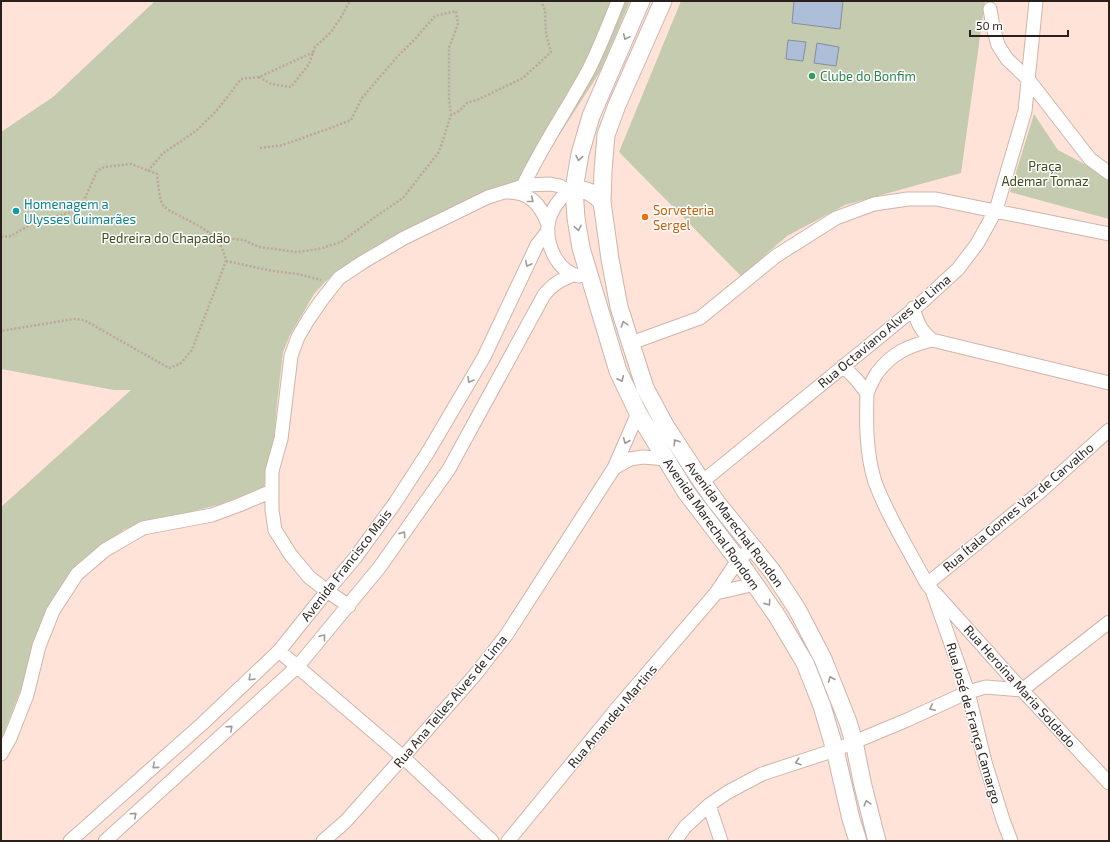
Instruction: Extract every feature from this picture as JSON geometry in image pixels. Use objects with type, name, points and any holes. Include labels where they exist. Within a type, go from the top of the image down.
[{"type":"main road","name":"Avenida Marechal Rondom","points":[[641,1],[591,116],[571,190],[581,248],[581,275],[618,371],[638,413],[686,492],[755,584],[777,616],[805,663],[822,706],[835,750],[851,820],[858,841]]},
{"type":"main road","name":"Avenida Marechal Rondon","points":[[663,1],[617,105],[606,135],[602,202],[610,259],[619,307],[645,388],[666,427],[717,503],[772,571],[797,609],[823,659],[837,693],[854,742],[863,786],[878,841]]},
{"type":"main road","points":[[571,190],[586,190],[594,194],[602,202]]},
{"type":"main road","points":[[581,275],[601,269],[610,259]]},
{"type":"street","points":[[523,186],[533,165],[589,69],[618,1]]},
{"type":"street","name":"Rua Octaviano Alves de Lima","points":[[702,482],[921,302],[958,268],[977,244],[996,210],[1025,111],[1036,1]]},
{"type":"street","points":[[990,9],[992,27],[998,45],[1007,58],[1028,79],[1090,159],[1109,173]]},
{"type":"street","points":[[348,606],[309,577],[290,554],[275,530],[272,510],[272,471],[281,439],[291,356],[298,337],[308,320],[339,278],[362,262],[404,238],[488,197],[523,186],[550,184],[571,190]]},
{"type":"street","name":"Avenida Francisco Mais","points":[[70,841],[202,724],[279,651],[360,552],[395,503],[428,452],[484,357],[537,245],[548,227],[558,201],[571,190]]},
{"type":"street","points":[[503,192],[514,192],[527,196],[537,204],[544,215],[548,227],[550,247],[555,257],[563,269],[581,275]]},
{"type":"street","points":[[631,343],[700,318],[776,256],[836,218],[874,204],[908,199],[936,199],[1109,234]]},
{"type":"street","name":"Avenida Francisco Mais","points":[[105,841],[298,666],[379,568],[449,469],[544,295],[559,280],[581,275]]},
{"type":"street","points":[[913,308],[918,324],[923,333],[932,340],[1109,383]]},
{"type":"street","points":[[843,366],[867,393],[876,374],[888,360],[901,350],[932,340]]},
{"type":"street","name":"Rua José de França Camargo","points":[[867,393],[866,416],[868,449],[875,481],[887,510],[930,587],[968,692],[987,769],[1002,820],[1011,841]]},
{"type":"street","name":"Rua Ana Telles Alves de Lima","points":[[324,841],[345,822],[403,757],[475,675],[507,634],[614,468],[638,413]]},
{"type":"street","name":"Rua Ítala Gomes Vaz de Carvalho","points":[[930,587],[1109,430]]},
{"type":"street","name":"Rua Ana Telles Alves de Lima","points":[[614,468],[630,459],[643,457],[666,459]]},
{"type":"street","points":[[1,754],[10,738],[27,695],[39,646],[53,611],[77,574],[105,550],[143,528],[212,515],[272,491]]},
{"type":"street","name":"Rua Amandeu Martins","points":[[508,841],[619,706],[716,593],[738,560],[753,547]]},
{"type":"street","points":[[716,593],[755,584]]},
{"type":"street","name":"Rua Heroína Maria Soldado","points":[[930,587],[1022,690],[1109,782]]},
{"type":"street","points":[[675,841],[685,827],[709,805],[728,792],[762,774],[835,750],[907,720],[968,692],[986,687],[1022,690],[1109,622]]},
{"type":"street","points":[[279,651],[403,757],[492,841]]},
{"type":"street","points":[[709,805],[721,841]]},
{"type":"path","points":[[259,77],[271,84],[291,87],[310,64],[316,47],[331,32],[350,1]]},
{"type":"path","points":[[451,115],[459,111],[467,103],[479,99],[523,78],[551,52],[546,34],[545,10],[541,1]]},
{"type":"path","points":[[1,237],[11,236],[37,221],[78,210],[82,205],[98,171],[104,167],[131,164],[157,174],[163,205],[213,234],[225,238],[244,240],[259,247],[297,252],[341,242],[403,198],[438,152],[451,115],[449,98],[449,48],[458,24],[456,11],[435,16],[362,98],[350,120],[283,145],[260,148]]},
{"type":"path","points":[[148,171],[163,153],[197,130],[218,109],[241,79],[259,77],[314,52]]},
{"type":"path","points":[[1,331],[74,319],[84,320],[169,368],[180,364],[192,350],[226,261],[222,248],[213,234]]},
{"type":"path","points":[[226,261],[273,271],[298,274],[335,283]]},
{"type":"green space","name":"Pedreira do Chapadão","points":[[155,1],[630,1],[601,70],[542,162],[534,179],[339,271],[326,281],[314,294],[290,335],[283,352],[274,437],[264,487],[221,504],[125,529],[77,564],[48,606],[25,679],[1,740],[1,507],[131,390],[114,390],[1,369],[1,132],[53,97]]},
{"type":"green space","name":"Clube do Bonfim","points":[[681,1],[985,1],[961,173],[845,205],[787,236],[741,276],[619,152]]},
{"type":"green space","name":"Praça Ademar Tomaz","points":[[1034,114],[1058,150],[1109,177],[1109,219],[1010,192]]},
{"type":"water","points":[[794,1],[843,1],[840,29],[792,23]]},
{"type":"water","points":[[788,40],[806,42],[803,61],[786,59]]},
{"type":"water","points":[[817,43],[839,47],[836,66],[814,63]]},
{"type":"place","name":"Clube do Bonfim","points":[[812,76]]},
{"type":"place","name":"Homenagem a Ulysses Guimarães","points":[[16,211]]},
{"type":"place","name":"Sorveteria Sergel","points":[[645,217]]}]
